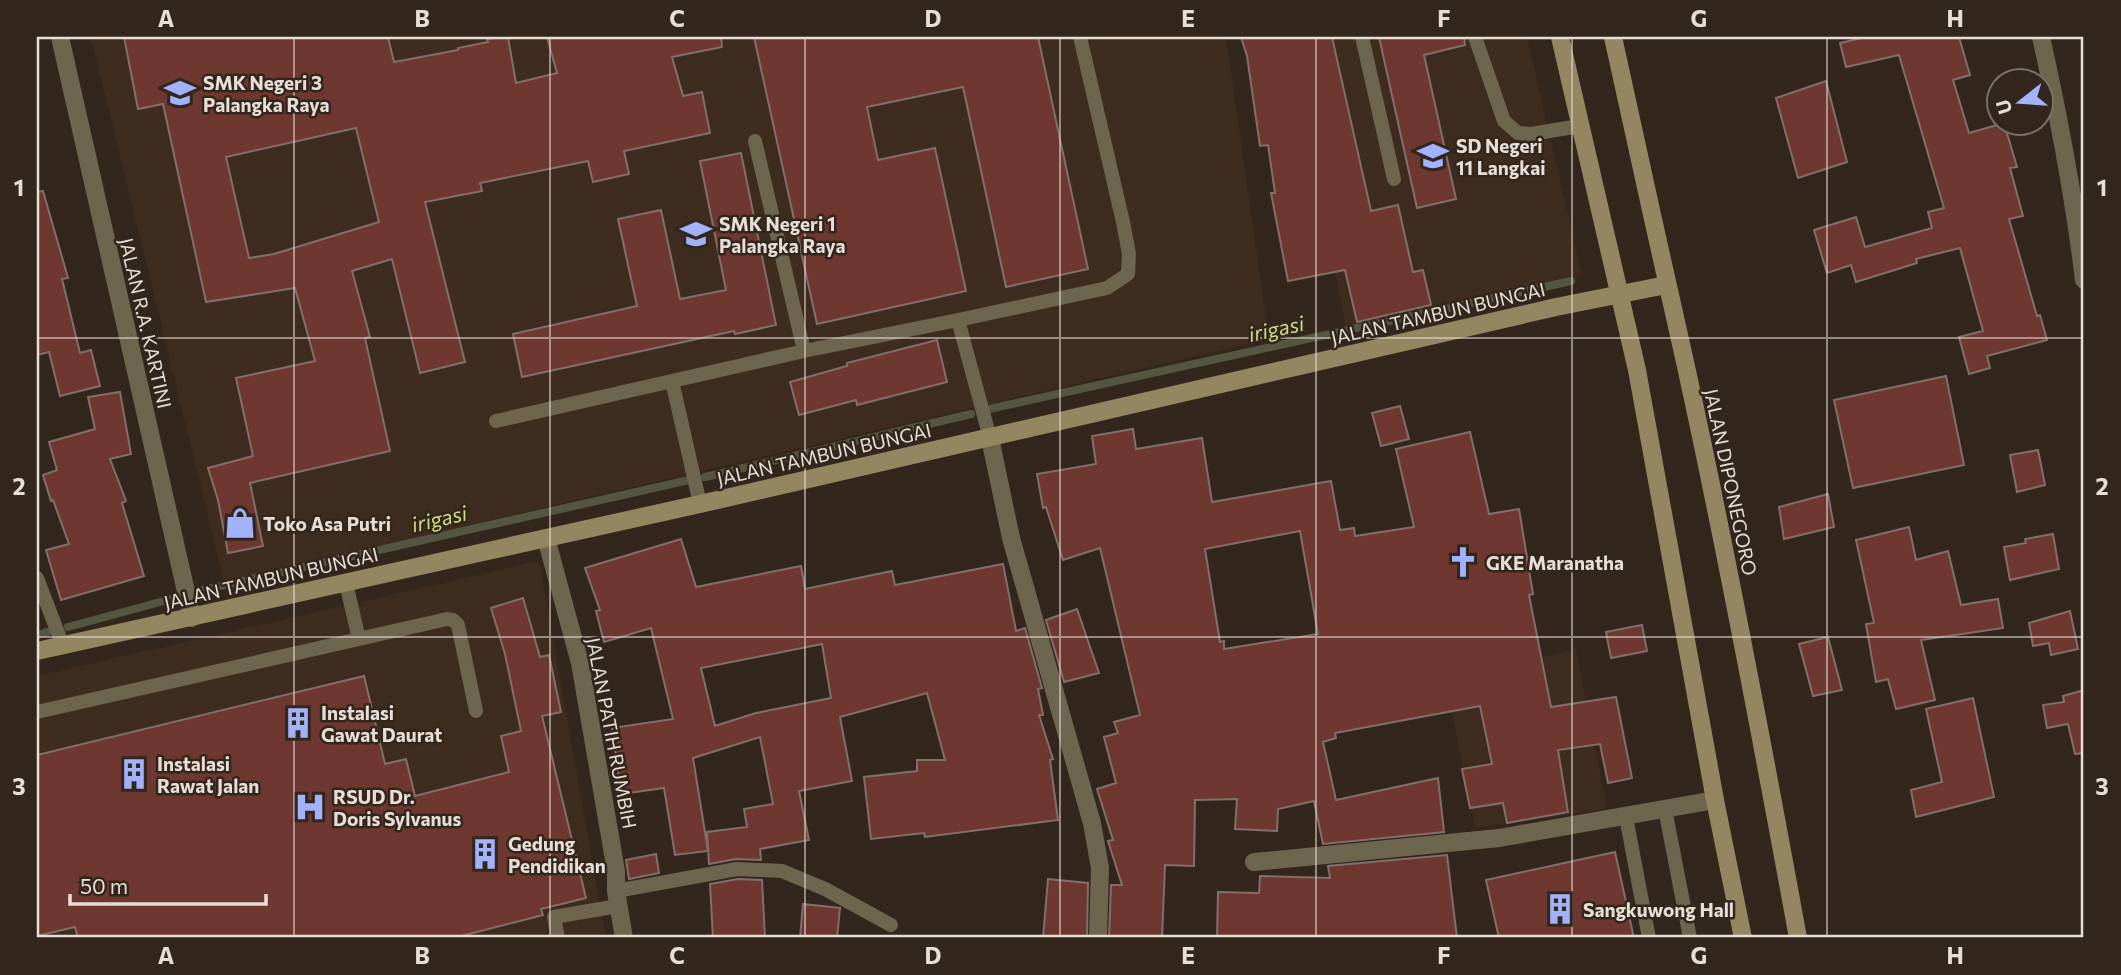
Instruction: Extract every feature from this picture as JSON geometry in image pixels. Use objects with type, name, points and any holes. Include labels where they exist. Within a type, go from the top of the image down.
[{"type":"main road","points":[[1560,37],[1637,370],[1714,800],[1743,938]]},
{"type":"main road","name":"JALAN DIPONEGORO","points":[[1613,37],[1685,361],[1754,698],[1798,938]]},
{"type":"main road","name":"JALAN TAMBUN BUNGAI","points":[[37,651],[700,504],[1542,310],[1666,285]]},
{"type":"street","name":"JALAN R.A. KARTINI","points":[[60,37],[191,618]]},
{"type":"street","points":[[2041,37],[2063,135],[2084,280]]},
{"type":"street","points":[[990,438],[1011,538],[1091,823],[1100,868],[1098,938]]},
{"type":"street","name":"JALAN PATIH RUMBIH","points":[[546,538],[580,663],[616,871],[617,898],[624,938]]},
{"type":"street","points":[[1254,862],[1499,838],[1714,800]]},
{"type":"lane","points":[[496,421],[804,351],[1107,288],[1128,274],[1129,254],[1080,37]]},
{"type":"lane","points":[[1362,37],[1394,179]]},
{"type":"lane","points":[[1475,37],[1504,121],[1518,133],[1531,134],[1580,126]]},
{"type":"lane","points":[[755,141],[804,351]]},
{"type":"lane","points":[[958,320],[990,438]]},
{"type":"lane","points":[[672,381],[700,504]]},
{"type":"lane","points":[[37,578],[63,646]]},
{"type":"lane","points":[[346,583],[359,639]]},
{"type":"lane","points":[[37,712],[447,619],[458,625],[477,711]]},
{"type":"lane","points":[[1665,809],[1690,938]]},
{"type":"lane","points":[[1626,817],[1649,938]]},
{"type":"lane","points":[[558,938],[554,917],[617,898],[737,869],[782,871],[825,889],[891,925]]},
{"type":"shaded area","name":"SMK Negeri 1 Palangka Raya","points":[[91,37],[1226,37],[1269,339],[224,582]]},
{"type":"shaded area","name":"SD Negeri 11 Langkai","points":[[1289,37],[1527,37],[1582,275],[1346,327]]},
{"type":"shaded area","name":"RSUD Dr. Doris Sylvanus","points":[[539,561],[606,938],[37,938],[37,676]]},
{"type":"shaded area","points":[[1576,649],[1607,809],[1475,828],[1446,682]]},
{"type":"building","points":[[124,37],[388,37],[394,62],[458,50],[488,42],[487,39],[508,37],[516,83],[557,73],[547,37],[721,37],[722,47],[672,57],[683,96],[702,92],[710,133],[624,151],[629,174],[593,182],[588,161],[480,183],[482,191],[425,202],[465,362],[420,373],[392,259],[352,271],[370,337],[365,338],[390,451],[250,483],[263,546],[228,553],[218,500],[208,468],[253,456],[236,378],[315,361],[295,288],[206,302],[163,104],[138,109]],"holes":[[[356,128],[379,222],[274,254],[249,258],[226,157]]]},
{"type":"building","points":[[754,37],[1038,37],[1088,269],[1006,287],[963,87],[867,107],[878,160],[935,148],[966,291],[817,324]]},
{"type":"building","points":[[1241,37],[1332,37],[1371,211],[1398,205],[1413,272],[1423,270],[1431,305],[1357,322],[1345,270],[1288,281],[1271,193],[1275,193],[1268,145],[1260,146],[1247,56]]},
{"type":"building","points":[[1379,37],[1464,37],[1465,45],[1424,55],[1456,199],[1417,208]]},
{"type":"building","points":[[1866,37],[1959,37],[1970,75],[1953,80],[1969,133],[1984,129],[1984,136],[2008,136],[2017,167],[2010,168],[2023,216],[2009,219],[2037,316],[2040,315],[2047,340],[1987,356],[1990,368],[1969,374],[1959,337],[1983,331],[1960,248],[1916,259],[1917,263],[1856,282],[1851,265],[1827,273],[1814,230],[1856,217],[1865,247],[1932,228],[1928,212],[1944,208],[1899,55],[1846,67],[1840,43]]},
{"type":"building","points":[[1826,81],[1847,162],[1798,178],[1776,98]]},
{"type":"building","points":[[741,153],[776,325],[735,334],[734,331],[522,377],[513,334],[637,306],[618,219],[661,210],[680,299],[726,290],[700,161]]},
{"type":"building","points":[[43,191],[68,278],[62,279],[80,353],[91,350],[100,386],[60,396],[49,352],[37,355],[37,192]]},
{"type":"building","points":[[937,340],[947,382],[857,405],[856,400],[799,415],[790,382],[847,366],[847,363]]},
{"type":"building","points":[[1946,376],[1964,465],[1853,488],[1834,400]]},
{"type":"building","points":[[120,392],[131,454],[110,459],[126,501],[122,503],[144,576],[61,600],[46,550],[69,544],[43,475],[57,470],[49,442],[95,429],[88,397]]},
{"type":"building","points":[[1400,406],[1409,439],[1381,446],[1372,413]]},
{"type":"building","points":[[1133,429],[1136,449],[1202,438],[1212,502],[1331,481],[1340,530],[1354,528],[1355,536],[1414,527],[1396,449],[1470,432],[1489,514],[1519,509],[1533,594],[1529,595],[1551,707],[1616,697],[1632,778],[1608,783],[1600,744],[1558,750],[1568,812],[1507,823],[1503,803],[1470,808],[1462,769],[1492,764],[1480,706],[1335,733],[1336,738],[1323,742],[1336,800],[1438,778],[1444,832],[1323,844],[1314,801],[1278,809],[1277,831],[1235,829],[1237,799],[1195,800],[1194,866],[1165,865],[1162,938],[1109,938],[1111,885],[1122,885],[1108,841],[1113,840],[1097,789],[1116,783],[1104,737],[1118,733],[1114,722],[1140,715],[1100,548],[1063,560],[1046,507],[1043,508],[1037,474],[1096,464],[1092,436]],"holes":[[[1300,531],[1318,634],[1224,649],[1224,641],[1220,642],[1205,549]]]},
{"type":"building","points":[[2038,450],[2045,485],[2017,492],[2010,455]]},
{"type":"building","points":[[1828,494],[1834,527],[1784,539],[1779,507]]},
{"type":"building","points":[[1909,527],[1916,560],[1948,551],[1961,605],[1998,599],[2003,628],[1921,640],[1935,700],[1896,709],[1888,679],[1876,682],[1866,624],[1874,623],[1856,540]]},
{"type":"building","points":[[2053,534],[2059,569],[2010,580],[2004,547],[2026,543],[2025,539]]},
{"type":"building","points":[[681,539],[696,587],[801,566],[805,589],[892,571],[895,585],[1003,564],[1016,631],[1025,628],[1042,688],[1038,689],[1043,715],[1039,715],[1053,759],[1050,760],[1058,820],[925,837],[924,833],[871,839],[864,777],[917,771],[917,760],[945,760],[927,693],[840,717],[852,781],[799,791],[809,840],[760,849],[761,860],[736,859],[709,864],[707,832],[747,827],[744,809],[773,804],[760,737],[693,758],[708,851],[675,855],[664,788],[621,794],[612,728],[673,719],[651,628],[604,642],[596,611],[600,610],[585,568]],"holes":[[[822,644],[831,698],[756,713],[715,726],[701,668]]]},
{"type":"building","name":"RSUD Dr. Doris Sylvanus","points":[[523,598],[540,657],[549,655],[561,712],[542,716],[586,898],[541,909],[543,915],[453,938],[78,938],[75,927],[37,936],[37,755],[364,676],[385,764],[406,759],[415,796],[509,772],[501,736],[521,731],[505,654],[491,608]]},
{"type":"building","points":[[1077,609],[1099,673],[1064,682],[1046,620]]},
{"type":"building","points":[[2070,611],[2078,649],[2051,655],[2049,643],[2033,646],[2029,623]]},
{"type":"building","points":[[1642,625],[1647,651],[1611,658],[1606,632]]},
{"type":"building","points":[[1828,637],[1842,690],[1813,696],[1799,644]]},
{"type":"building","points":[[2084,690],[2084,753],[2075,754],[2068,724],[2047,728],[2043,705],[2064,702],[2063,696]]},
{"type":"building","points":[[1973,698],[1994,797],[1916,817],[1911,790],[1942,782],[1926,709]]},
{"type":"building","name":"Sangkuwong Hall","points":[[1615,852],[1634,938],[1499,938],[1486,880]]},
{"type":"building","points":[[656,854],[659,873],[629,879],[626,860]]},
{"type":"building","points":[[1447,855],[1457,938],[1217,938],[1218,892],[1259,893],[1260,876],[1330,878],[1328,866]]},
{"type":"building","points":[[738,879],[762,880],[765,938],[713,938],[710,884]]},
{"type":"building","points":[[1048,879],[1088,883],[1087,938],[1043,938]]},
{"type":"building","points":[[803,904],[840,908],[837,938],[800,938]]},
{"type":"waterway","name":"irigasi","points":[[989,409],[1571,281]]},
{"type":"waterway","name":"irigasi","points":[[705,477],[971,414]]},
{"type":"waterway","name":"irigasi","points":[[198,591],[689,480]]},
{"type":"waterway","name":"irigasi","points":[[68,627],[175,598]]},
{"type":"waterway","name":"irigasi","points":[[37,635],[51,631]]},
{"type":"place","name":"SMK Negeri 3 Palangka Raya","points":[[180,93]]},
{"type":"place","name":"SD Negeri 11 Langkai","points":[[1433,156]]},
{"type":"place","name":"SMK Negeri 1 Palangka Raya","points":[[696,234]]},
{"type":"place","name":"Toko Asa Putri","points":[[240,523]]},
{"type":"place","name":"GKE Maranatha","points":[[1463,562]]},
{"type":"place","name":"Instalasi Gawat Daurat","points":[[298,723]]},
{"type":"place","name":"Instalasi Rawat Jalan","points":[[134,774]]},
{"type":"place","name":"RSUD Dr. Doris Sylvanus","points":[[310,807]]},
{"type":"place","name":"Gedung Pendidikan","points":[[485,854]]},
{"type":"place","name":"Sangkuwong Hall","points":[[1560,909]]}]
